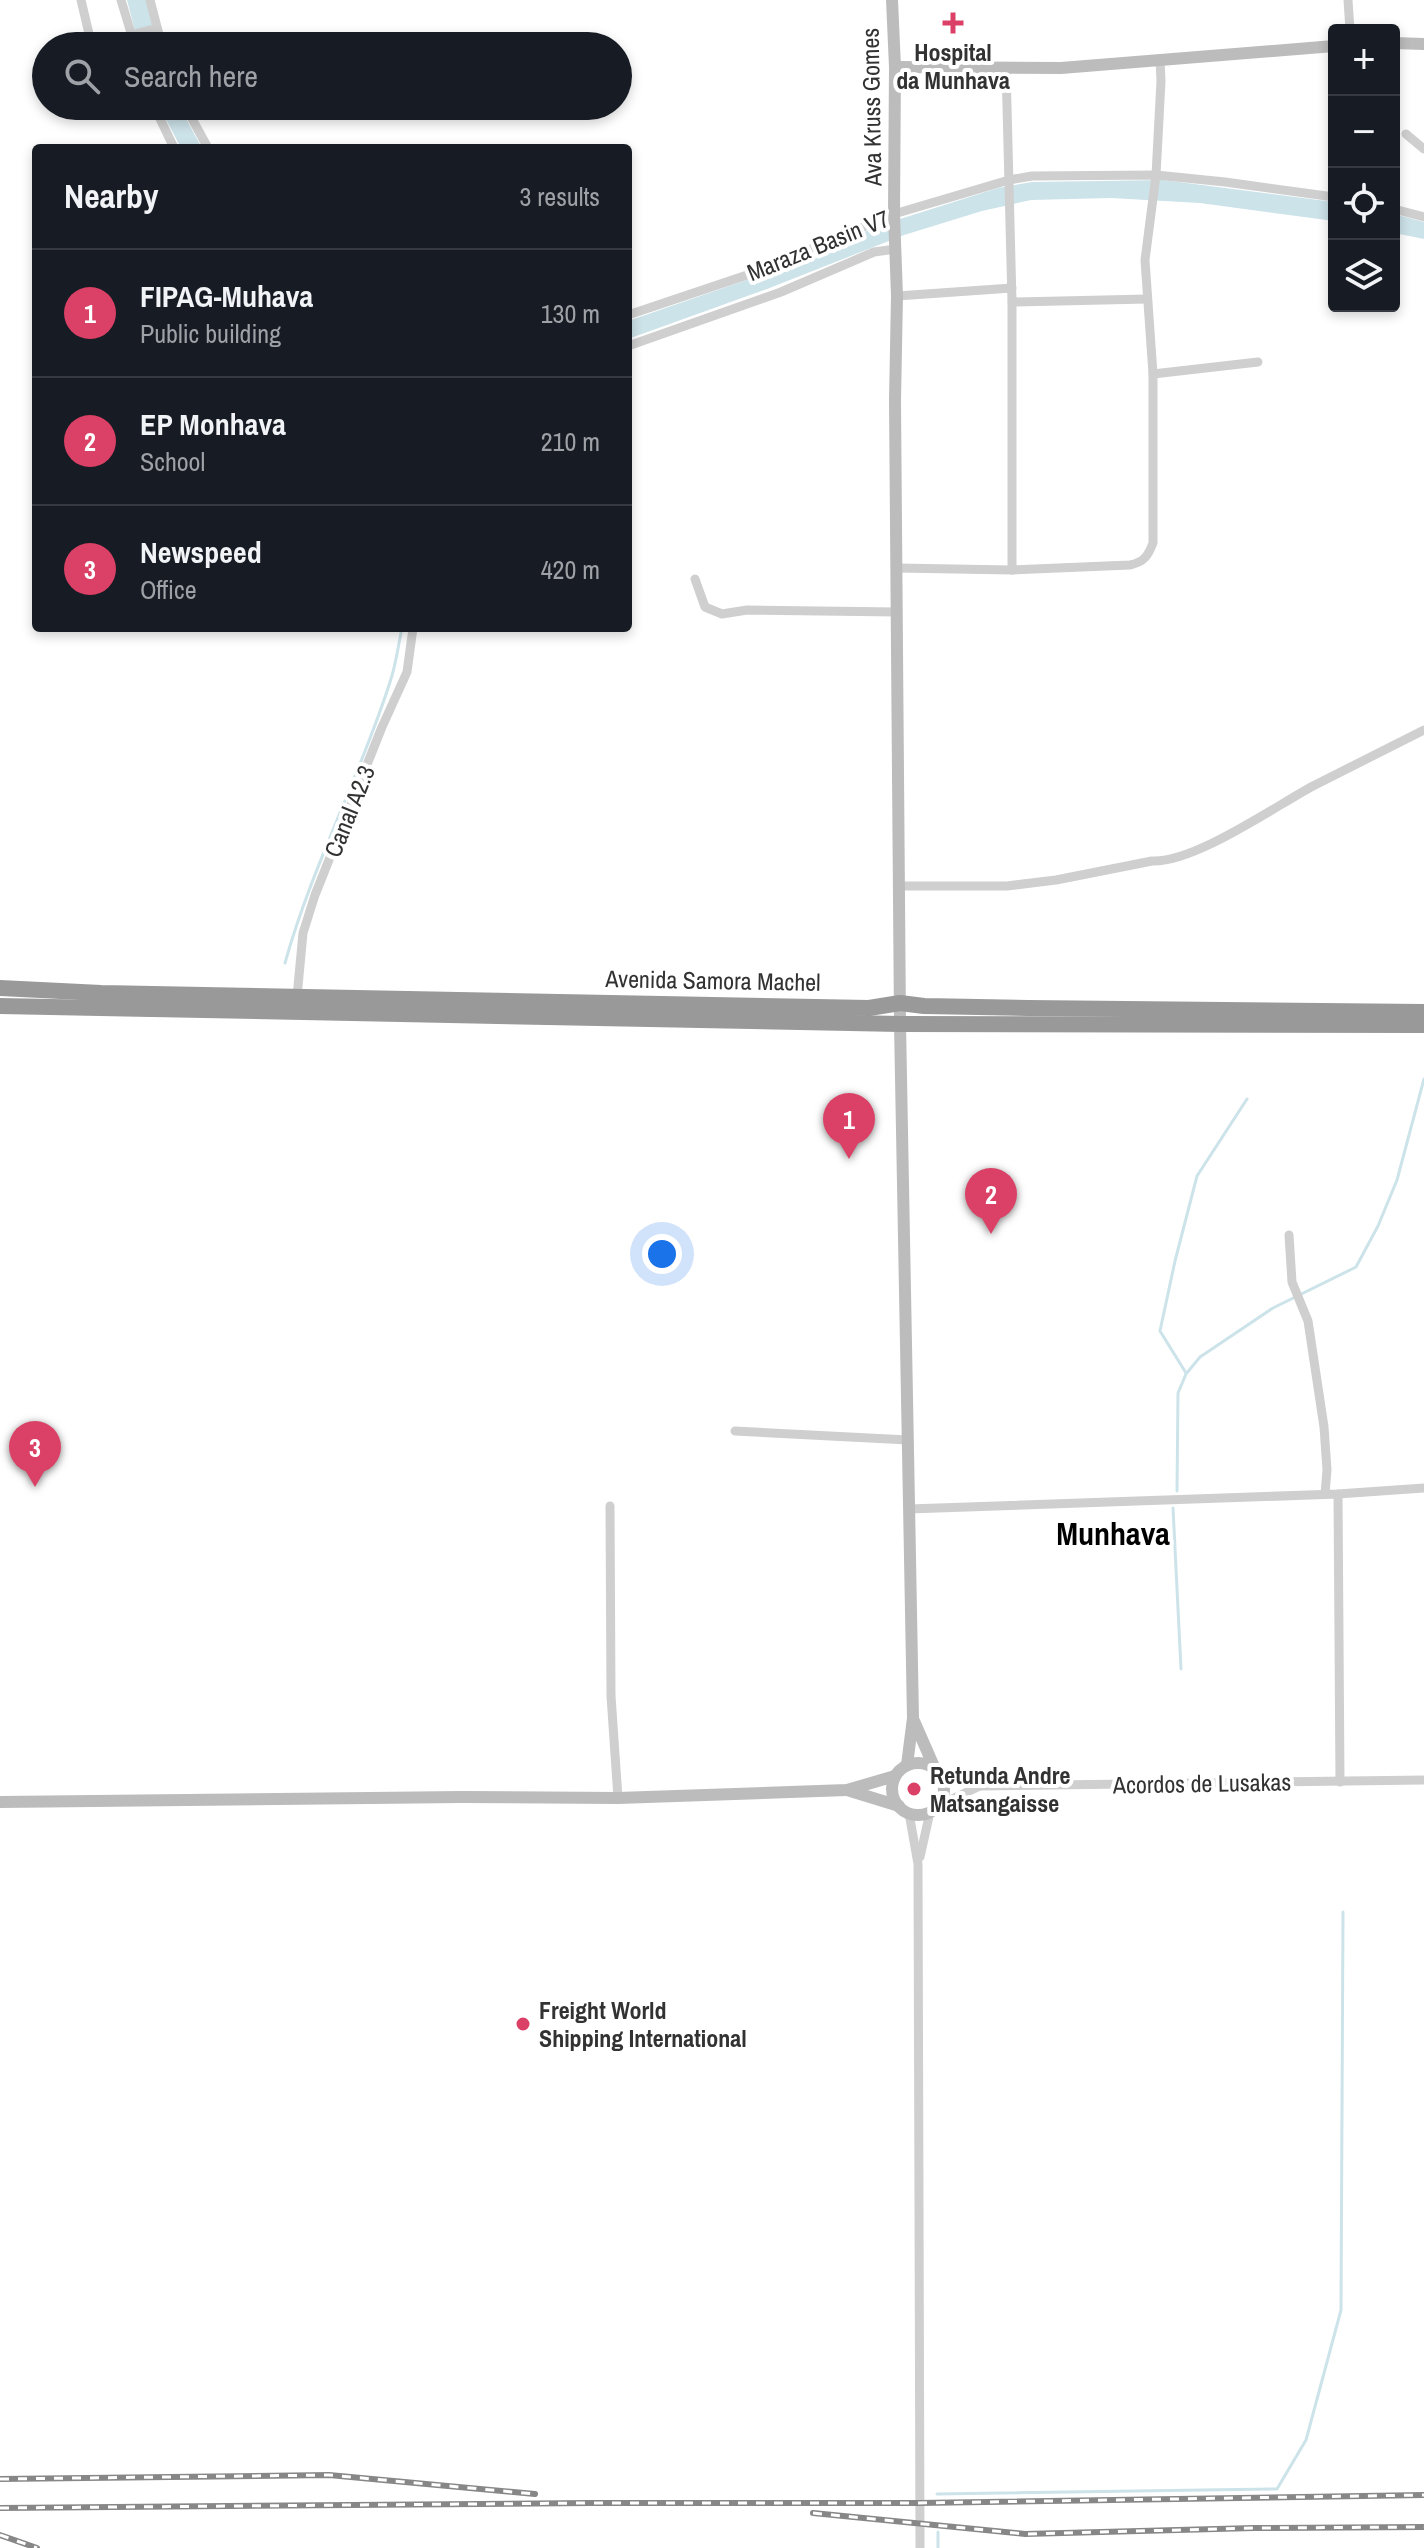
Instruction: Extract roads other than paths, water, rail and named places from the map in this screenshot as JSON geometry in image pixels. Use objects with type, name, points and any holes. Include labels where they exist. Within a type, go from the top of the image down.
[{"type":"highway","name":"Avenida Samora Machel","points":[[0,988],[101,993],[869,1008],[900,1003],[1071,1009],[1424,1012]]},
{"type":"highway","name":"Avenida Samora Machel","points":[[0,1006],[900,1024],[1424,1025]]},
{"type":"main road","name":"Ava Kruss Gomes","points":[[892,0],[897,296],[898,886],[913,1718]]},
{"type":"main road","points":[[1400,43],[1424,44]]},
{"type":"main road","points":[[895,67],[1061,68],[1328,46]]},
{"type":"main road","points":[[847,1790],[920,1815],[934,1808],[944,1790],[913,1718]]},
{"type":"main road","points":[[907,1765],[913,1718]]},
{"type":"main road","points":[[0,1802],[618,1798],[847,1790],[895,1776],[907,1765],[924,1764],[938,1772]]},
{"type":"main road","points":[[895,1776],[892,1792],[904,1810]]},
{"type":"street","points":[[81,0],[89,32]]},
{"type":"street","points":[[121,0],[131,32]]},
{"type":"street","points":[[150,0],[158,32]]},
{"type":"street","points":[[1348,0],[1350,24]]},
{"type":"street","points":[[143,32],[157,28]]},
{"type":"street","points":[[897,568],[1012,570],[1130,565],[1142,563],[1149,554],[1153,543],[1153,374],[1145,260],[1156,175],[1160,59]]},
{"type":"street","points":[[1006,67],[1012,288],[1012,570]]},
{"type":"street","points":[[161,120],[172,144]]},
{"type":"street","points":[[193,120],[206,144]]},
{"type":"street","points":[[1406,134],[1424,149]]},
{"type":"street","name":"Maraza Basin V7","points":[[632,314],[756,272],[894,214],[1032,176],[1156,175],[1328,196]]},
{"type":"street","points":[[1400,211],[1424,217]]},
{"type":"street","points":[[632,345],[781,292],[874,252],[896,249]]},
{"type":"street","points":[[897,296],[1012,288]]},
{"type":"street","points":[[1012,302],[1147,299]]},
{"type":"street","points":[[1153,374],[1258,362]]},
{"type":"street","points":[[695,579],[701,602],[722,614],[747,610],[897,612]]},
{"type":"street","name":"Canal A2.3","points":[[297,997],[303,933],[315,895],[407,672],[412,632]]},
{"type":"street","points":[[898,886],[1007,886],[1056,880],[1152,861],[1164,862],[1217,840],[1314,785],[1424,730]]},
{"type":"street","points":[[1289,1235],[1292,1282],[1308,1321],[1324,1427],[1325,1494]]},
{"type":"street","points":[[735,1431],[908,1440]]},
{"type":"street","points":[[909,1509],[1338,1494],[1424,1488]]},
{"type":"street","points":[[1338,1494],[1340,1782]]},
{"type":"street","points":[[610,1506],[611,1696],[618,1798]]},
{"type":"street","points":[[938,1772],[980,1786]]},
{"type":"street","name":"Acordos de Lusakas","points":[[980,1786],[1424,1780]]},
{"type":"street","points":[[918,1864],[934,1808],[980,1786]]},
{"type":"street","points":[[904,1810],[918,1864],[920,2548]]},
{"type":"water","points":[[127,0],[146,0],[154,32],[135,32]]},
{"type":"water","points":[[166,120],[187,120],[200,144],[179,144]]},
{"type":"water","points":[[1163,180],[1328,201],[1328,220],[1200,203],[1111,198],[1031,200],[982,211],[904,235],[632,338],[632,320],[758,276],[881,225],[998,188],[1032,182]]},
{"type":"water","points":[[1400,216],[1424,222],[1424,239],[1400,234]]},
{"type":"waterway","points":[[285,963],[309,892],[378,717],[392,676],[401,632]]},
{"type":"waterway","points":[[1177,1491],[1178,1393],[1186,1374],[1200,1357],[1273,1308],[1356,1267],[1378,1226],[1397,1180],[1424,1079]]},
{"type":"waterway","points":[[1186,1373],[1160,1331],[1175,1261],[1197,1176],[1247,1099]]},
{"type":"waterway","points":[[1173,1508],[1181,1669]]},
{"type":"waterway","points":[[937,2494],[1277,2489],[1306,2440],[1341,2310],[1343,1912]]},
{"type":"waterway","points":[[938,2532],[938,2548]]},
{"type":"railway","points":[[0,2479],[329,2475],[535,2494]]},
{"type":"railway","points":[[0,2508],[919,2503],[1424,2495]]},
{"type":"railway","points":[[813,2513],[1025,2534],[1424,2527]]},
{"type":"railway","points":[[0,2535],[37,2548]]},
{"type":"place","name":"Hospital da Munhava","points":[[953,23]]},
{"type":"place","name":"FIPAG-Muhava","points":[[849,1159]]},
{"type":"place","name":"EP Monhava","points":[[991,1234]]},
{"type":"place","name":"Newspeed","points":[[35,1487]]},
{"type":"place","name":"Retunda Andre Matsangaisse","points":[[914,1789]]},
{"type":"place","name":"Freight World Shipping International","points":[[523,2024]]},
{"type":"district","name":"Munhava","points":[[1113,1533]]}]
